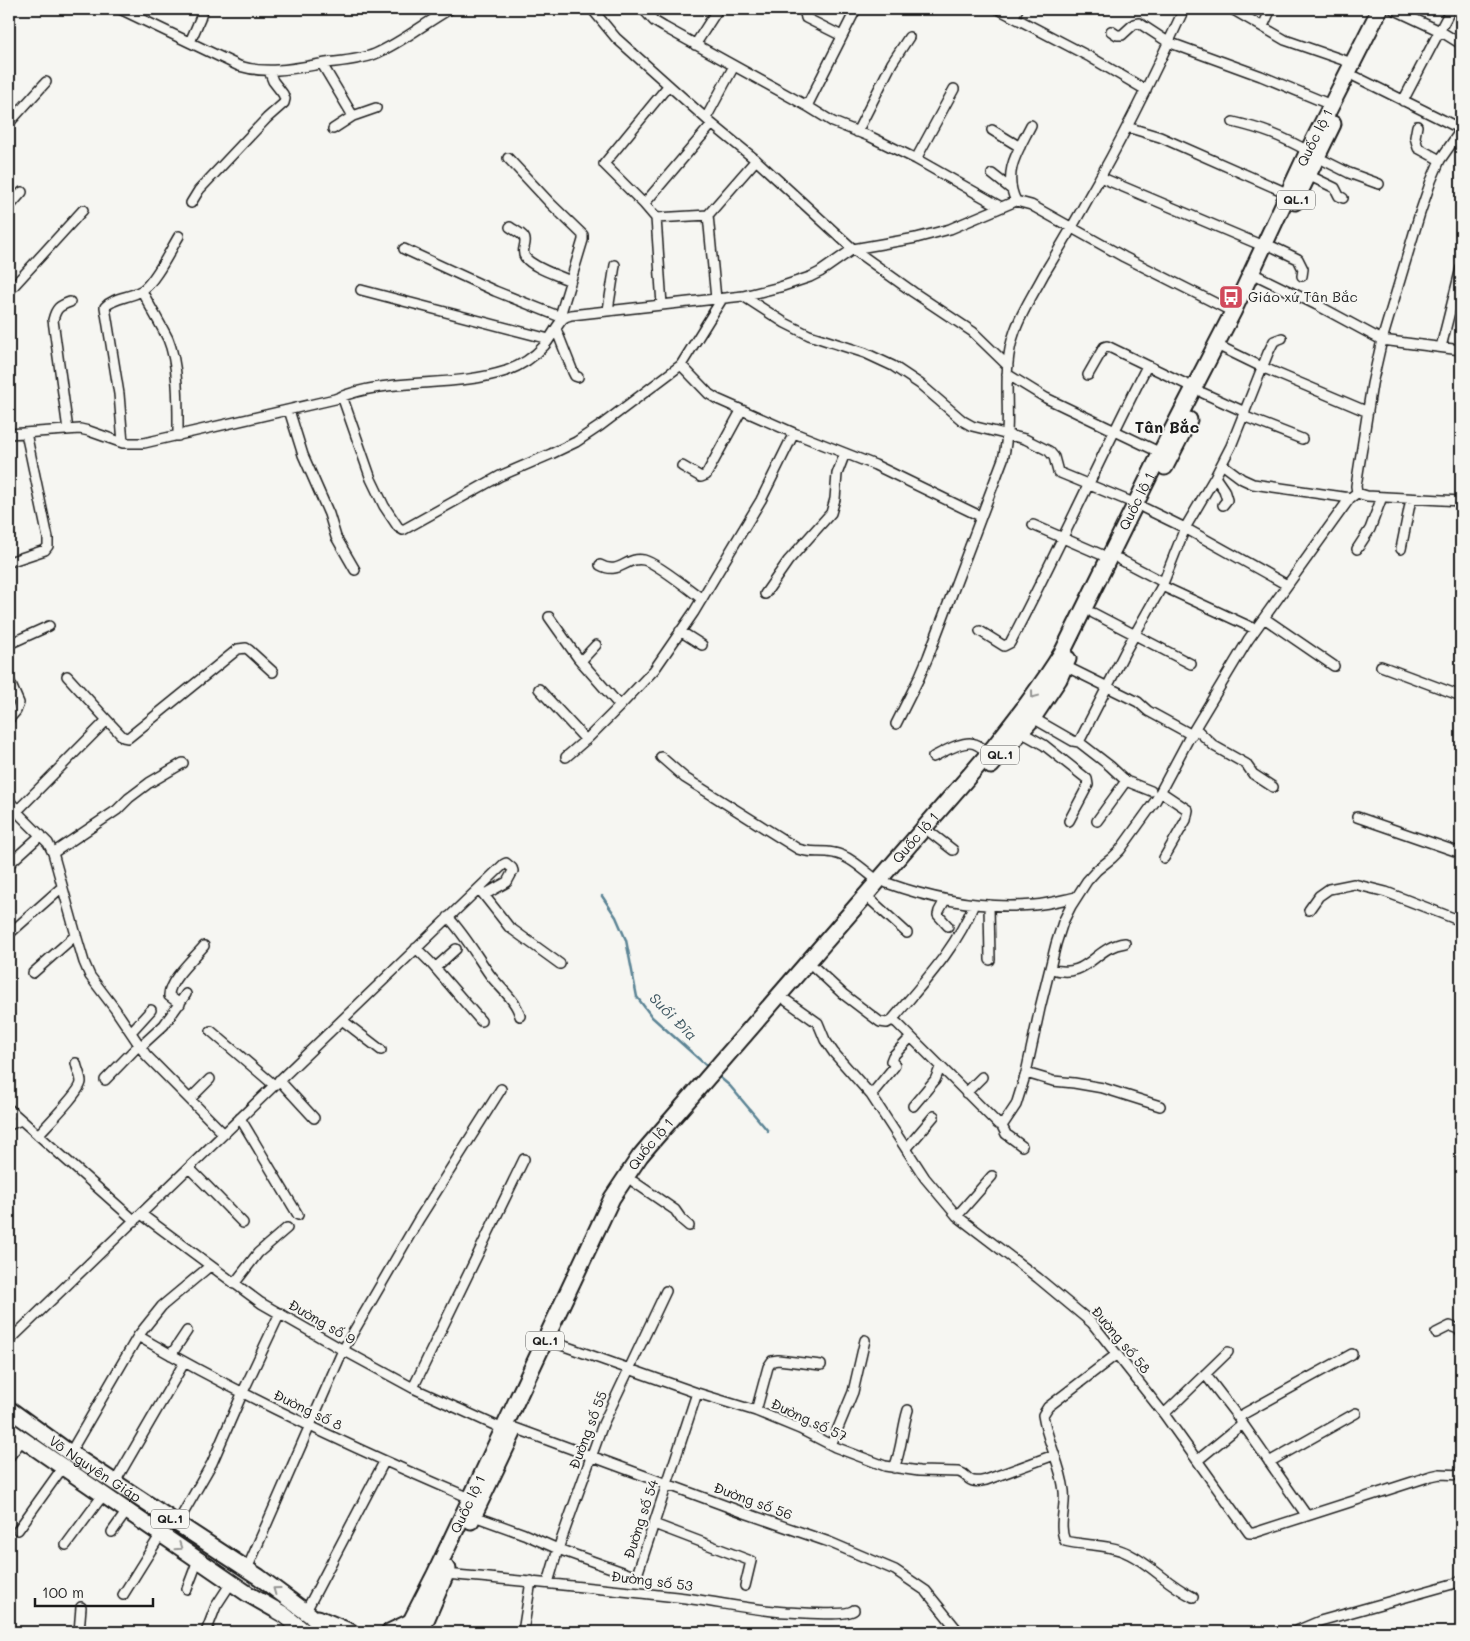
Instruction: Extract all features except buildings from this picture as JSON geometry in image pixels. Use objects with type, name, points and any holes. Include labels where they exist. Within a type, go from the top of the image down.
[{"type":"highway","name":"Quốc lộ 1","points":[[1140,506],[1161,453],[1223,348],[1258,276],[1287,193],[1312,154],[1354,70],[1380,9]]},
{"type":"highway","name":"Quốc lộ 1","points":[[415,1630],[435,1574],[470,1498],[509,1428],[616,1213],[634,1182],[722,1068],[882,882],[989,753],[1051,671],[1114,558],[1198,390],[1232,312],[1308,175],[1312,154],[1331,105],[1392,9]]},
{"type":"highway","name":"Quốc lộ 1","points":[[722,1068],[787,1001],[872,901],[882,882],[931,833],[1033,718],[1065,666],[1093,613],[1114,558]]},
{"type":"highway","name":"Quốc lộ 1","points":[[415,1630],[446,1574],[474,1516],[509,1428],[612,1198],[640,1156],[711,1082]]},
{"type":"highway","name":"Võ Nguyên Giáp","points":[[9,1409],[70,1453],[247,1569],[308,1613],[327,1632]]},
{"type":"highway","name":"Võ Nguyên Giáp","points":[[9,1430],[248,1594],[283,1614],[305,1632]]},
{"type":"highway","points":[[308,1613],[351,1632]]},
{"type":"highway","points":[[389,1632],[415,1630]]},
{"type":"street","points":[[120,9],[239,66],[252,70],[269,71],[288,70],[373,55],[450,9]]},
{"type":"street","points":[[190,42],[203,9]]},
{"type":"street","points":[[592,9],[616,38],[668,86],[756,160],[853,249],[973,332],[1007,370],[1046,398],[1161,453]]},
{"type":"street","points":[[643,9],[654,21],[833,122],[916,159],[1001,207]]},
{"type":"street","points":[[695,45],[718,9]]},
{"type":"street","points":[[807,9],[805,13],[806,18],[842,36]]},
{"type":"street","points":[[807,106],[856,9]]},
{"type":"street","points":[[998,9],[1090,57],[1146,90]]},
{"type":"street","points":[[1013,17],[1018,9]]},
{"type":"street","points":[[896,724],[919,678],[1003,459],[1007,434],[1007,370],[1014,332],[1025,307],[1100,177],[1146,90],[1184,9]]},
{"type":"street","points":[[1001,1124],[1004,1123],[1016,1105],[1026,1073],[1040,1008],[1063,922],[1076,897],[1097,870],[1120,850],[1161,792],[1194,731],[1255,629],[1354,495],[1372,384],[1382,340],[1420,213],[1440,160],[1461,130],[1403,101],[1354,70],[1285,40],[1232,9]]},
{"type":"street","points":[[1263,26],[1271,9]]},
{"type":"street","points":[[1392,9],[1440,31],[1461,44]]},
{"type":"street","points":[[1403,101],[1451,9]]},
{"type":"street","points":[[1111,31],[1117,35],[1122,35],[1134,24],[1139,23],[1168,42],[1261,76],[1331,105]]},
{"type":"street","points":[[857,132],[892,63],[910,37]]},
{"type":"street","points":[[322,64],[353,116]]},
{"type":"street","points":[[644,204],[709,121],[734,66]]},
{"type":"street","points":[[191,203],[199,190],[267,118],[284,103],[285,98],[273,81],[269,71]]},
{"type":"street","points":[[9,123],[46,82]]},
{"type":"street","points":[[662,305],[656,218],[604,164],[609,155],[668,86]]},
{"type":"street","points":[[916,159],[954,89]]},
{"type":"street","points":[[333,129],[353,116],[376,108]]},
{"type":"street","points":[[1233,122],[1272,133],[1350,173],[1379,184]]},
{"type":"street","points":[[1016,201],[1009,180],[1016,156],[1031,126]]},
{"type":"street","points":[[1127,126],[1160,137],[1287,193]]},
{"type":"street","points":[[1417,126],[1415,137],[1418,148],[1440,160]]},
{"type":"street","points":[[992,130],[1020,147]]},
{"type":"street","points":[[9,434],[89,430],[123,443],[144,443],[289,410],[370,388],[405,384],[457,382],[495,374],[526,361],[544,347],[556,330],[562,317],[583,235],[508,158]]},
{"type":"street","points":[[656,218],[708,215],[756,160]]},
{"type":"street","points":[[992,174],[1011,189]]},
{"type":"street","points":[[1308,175],[1335,188],[1339,196],[1343,198]]},
{"type":"street","points":[[1100,177],[1298,259],[1304,269],[1302,276]]},
{"type":"street","points":[[9,207],[22,192]]},
{"type":"street","points":[[404,249],[494,291],[562,317],[608,310],[743,296],[810,277],[853,249],[916,238],[950,229],[1016,201],[1031,205],[1124,257],[1232,312]]},
{"type":"street","points":[[9,291],[83,210]]},
{"type":"street","points":[[342,396],[377,493],[398,528],[403,530],[491,480],[576,442],[682,365],[719,299],[708,215]]},
{"type":"street","points":[[510,227],[524,236],[526,240],[523,250],[527,259],[542,269],[570,281]]},
{"type":"street","points":[[123,443],[119,394],[105,307],[109,302],[142,291],[157,272],[179,236]]},
{"type":"street","points":[[608,310],[615,265]]},
{"type":"street","points":[[1441,347],[1461,268]]},
{"type":"street","points":[[1258,276],[1382,340],[1461,350]]},
{"type":"street","points":[[362,290],[549,339]]},
{"type":"street","points":[[142,291],[168,340],[171,351],[178,400],[178,436]]},
{"type":"street","points":[[743,296],[785,323],[809,335],[865,353],[893,366],[920,384],[963,421],[972,426],[1026,439],[1049,451],[1054,457],[1058,472],[1088,483],[1185,528],[1286,585]]},
{"type":"street","points":[[68,430],[53,320],[55,311],[59,306],[70,302]]},
{"type":"street","points":[[556,330],[573,372],[578,377]]},
{"type":"street","points":[[1080,742],[1134,634],[1162,584],[1185,528],[1222,464],[1274,341],[1282,338]]},
{"type":"street","points":[[1088,375],[1106,346],[1244,414],[1302,439]]},
{"type":"street","points":[[1223,348],[1262,367],[1368,412]]},
{"type":"street","points":[[682,365],[709,394],[741,411],[875,465],[980,516]]},
{"type":"street","points":[[980,631],[1004,646],[1010,643],[1147,366]]},
{"type":"street","points":[[289,410],[303,455],[328,514],[338,544],[355,570]]},
{"type":"street","points":[[682,466],[701,477],[706,475],[741,411]]},
{"type":"street","points":[[9,562],[45,550],[48,543],[26,433]]},
{"type":"street","points":[[566,757],[586,740],[654,670],[702,599],[761,500],[794,433]]},
{"type":"street","points":[[765,594],[788,561],[831,513],[836,474],[845,453]]},
{"type":"street","points":[[1222,464],[1242,479],[1253,484],[1382,498],[1461,501]]},
{"type":"street","points":[[1215,478],[1226,495],[1227,500],[1223,505]]},
{"type":"street","points":[[1357,549],[1370,529],[1382,498]]},
{"type":"street","points":[[1402,549],[1411,499]]},
{"type":"street","points":[[1033,524],[1114,558],[1162,584],[1255,629]]},
{"type":"street","points":[[600,566],[606,569],[615,569],[637,560],[649,561],[702,599]]},
{"type":"street","points":[[1093,613],[1191,664]]},
{"type":"street","points":[[550,618],[568,646],[620,706]]},
{"type":"street","points":[[1264,618],[1334,666]]},
{"type":"street","points":[[9,644],[49,626]]},
{"type":"street","points":[[680,631],[702,645]]},
{"type":"street","points":[[581,661],[596,645]]},
{"type":"street","points":[[67,676],[123,737],[128,738],[238,649],[246,648],[250,650],[273,672]]},
{"type":"street","points":[[1065,666],[1138,702],[1148,710],[1194,731],[1214,746],[1246,764],[1253,774],[1273,787]]},
{"type":"street","points":[[1381,666],[1461,696]]},
{"type":"street","points":[[9,680],[19,703],[18,708],[9,719]]},
{"type":"street","points":[[540,689],[586,740]]},
{"type":"street","points":[[1033,718],[1073,741],[1080,742],[1126,781],[1151,791]]},
{"type":"street","points":[[17,811],[107,720]]},
{"type":"street","points":[[1022,732],[1044,745],[1087,779],[1088,784],[1069,821]]},
{"type":"street","points":[[933,756],[969,743],[976,744],[989,753]]},
{"type":"street","points":[[661,757],[685,778],[798,849],[810,852],[830,852],[843,856],[882,882],[916,894],[945,900],[989,905],[1035,905],[1076,897]]},
{"type":"street","points":[[53,853],[117,810],[149,783],[183,764]]},
{"type":"street","points":[[1097,821],[1126,781]]},
{"type":"street","points":[[1161,792],[1188,810],[1186,820],[1164,858]]},
{"type":"street","points":[[9,800],[48,843],[53,853],[84,962],[90,976],[116,1008],[139,1046],[224,1134]]},
{"type":"street","points":[[1358,817],[1461,853]]},
{"type":"street","points":[[931,833],[953,850]]},
{"type":"street","points":[[9,864],[41,835]]},
{"type":"street","points":[[1309,910],[1319,896],[1328,890],[1354,884],[1386,892],[1461,921]]},
{"type":"street","points":[[9,934],[62,887]]},
{"type":"street","points":[[9,1341],[448,917],[481,891],[509,927],[560,964]]},
{"type":"street","points":[[945,900],[938,911],[938,915],[948,926]]},
{"type":"street","points":[[872,901],[907,933]]},
{"type":"street","points":[[815,968],[843,994],[880,1022],[887,1023],[892,1020],[945,955],[964,927],[974,904]]},
{"type":"street","points":[[989,905],[990,960]]},
{"type":"street","points":[[448,917],[463,933],[496,983],[517,1006],[520,1016]]},
{"type":"street","points":[[33,973],[76,935]]},
{"type":"street","points":[[1050,969],[1072,971],[1088,963],[1115,944],[1125,943]]},
{"type":"street","points":[[180,1004],[169,996],[170,990],[177,978],[204,946]]},
{"type":"street","points":[[416,948],[481,1021]]},
{"type":"street","points":[[435,968],[456,949]]},
{"type":"street","points":[[105,1080],[139,1046],[164,1025],[186,994]]},
{"type":"street","name":"Đường số 58","points":[[787,1001],[818,1023],[825,1040],[871,1095],[935,1192],[957,1216],[1038,1278],[1092,1324],[1164,1414],[1249,1533],[1431,1476],[1440,1474],[1461,1475]]},
{"type":"street","points":[[130,1032],[151,1010]]},
{"type":"street","points":[[342,1020],[381,1050]]},
{"type":"street","points":[[892,1020],[998,1124],[1001,1124],[1006,1134],[1022,1146]]},
{"type":"street","points":[[211,1031],[276,1083],[314,1118]]},
{"type":"street","points":[[871,1095],[894,1067],[891,1059],[892,1056],[912,1038]]},
{"type":"street","points":[[38,1135],[80,1086],[81,1082],[76,1063]]},
{"type":"street","points":[[913,1106],[935,1080],[940,1068]]},
{"type":"street","points":[[1026,1073],[1053,1081],[1103,1088],[1160,1106]]},
{"type":"street","points":[[966,1093],[982,1077]]},
{"type":"street","points":[[190,1099],[210,1079]]},
{"type":"street","points":[[247,1569],[343,1350],[419,1219],[501,1090]]},
{"type":"street","name":"Đường số 9","points":[[9,1109],[138,1218],[261,1303],[413,1388],[509,1428]]},
{"type":"street","points":[[906,1149],[934,1116]]},
{"type":"street","points":[[240,1118],[298,1215]]},
{"type":"street","points":[[9,1126],[20,1120]]},
{"type":"street","points":[[413,1388],[524,1159]]},
{"type":"street","points":[[189,1168],[242,1223]]},
{"type":"street","points":[[957,1216],[992,1176]]},
{"type":"street","points":[[634,1182],[675,1210],[689,1226]]},
{"type":"street","points":[[234,1284],[258,1253],[286,1228]]},
{"type":"street","points":[[70,1453],[138,1336],[162,1306],[210,1266]]},
{"type":"street","name":"Đường số 55","points":[[548,1583],[558,1549],[604,1420],[666,1291]]},
{"type":"street","points":[[177,1524],[212,1463],[280,1314]]},
{"type":"street","points":[[1436,1333],[1450,1326],[1458,1329],[1461,1333]]},
{"type":"street","points":[[171,1356],[187,1331]]},
{"type":"street","name":"Đường số 8","points":[[138,1336],[242,1394],[384,1462],[470,1498]]},
{"type":"street","points":[[830,1445],[853,1392],[865,1340]]},
{"type":"street","name":"Đường số 57","points":[[553,1342],[697,1393],[756,1411],[830,1445],[894,1468],[933,1472],[959,1472],[972,1481],[976,1481],[986,1480],[1054,1455]]},
{"type":"street","points":[[1164,1414],[1228,1352]]},
{"type":"street","points":[[1116,1354],[1048,1407],[1043,1415],[1045,1430],[1060,1468],[1064,1491],[1064,1512],[1061,1532],[1065,1541],[1128,1553],[1146,1564],[1178,1590],[1194,1597]]},
{"type":"street","points":[[1198,1460],[1240,1421],[1352,1354]]},
{"type":"street","points":[[756,1411],[772,1361],[821,1365]]},
{"type":"street","points":[[115,1482],[184,1363]]},
{"type":"street","points":[[1205,1374],[1307,1516]]},
{"type":"street","name":"Đường số 54","points":[[474,1516],[524,1534],[558,1549],[636,1575],[697,1393]]},
{"type":"street","points":[[894,1468],[900,1454],[908,1410]]},
{"type":"street","points":[[1269,1462],[1356,1413]]},
{"type":"street","name":"Đường số 56","points":[[509,1428],[829,1542],[895,1570],[926,1591],[959,1632]]},
{"type":"street","points":[[9,1457],[23,1439]]},
{"type":"street","points":[[308,1613],[384,1462]]},
{"type":"street","points":[[18,1530],[64,1467]]},
{"type":"street","points":[[66,1545],[103,1494]]},
{"type":"street","points":[[112,1532],[127,1511]]},
{"type":"street","points":[[654,1524],[751,1561],[745,1586]]},
{"type":"street","points":[[123,1595],[161,1534]]},
{"type":"street","points":[[187,1589],[198,1560]]},
{"type":"street","name":"Đường số 53","points":[[446,1574],[531,1581],[684,1598],[772,1611],[849,1613],[854,1610]]},
{"type":"street","points":[[1294,1632],[1320,1621],[1461,1580]]},
{"type":"street","points":[[523,1632],[531,1581]]},
{"type":"street","points":[[206,1632],[216,1606],[231,1582]]},
{"type":"street","points":[[79,1632],[81,1607]]},
{"type":"waterway","name":"Suối Đĩa","points":[[602,896],[616,917],[626,940],[637,997],[652,1017],[709,1068]]},
{"type":"waterway","name":"Suối Đĩa","points":[[717,1075],[730,1086],[768,1131]]},
{"type":"place","name":"Giáo xứ Tân Bắc","points":[[1231,297]]},
{"type":"district","name":"Tân Bắc","points":[[1167,427]]}]
